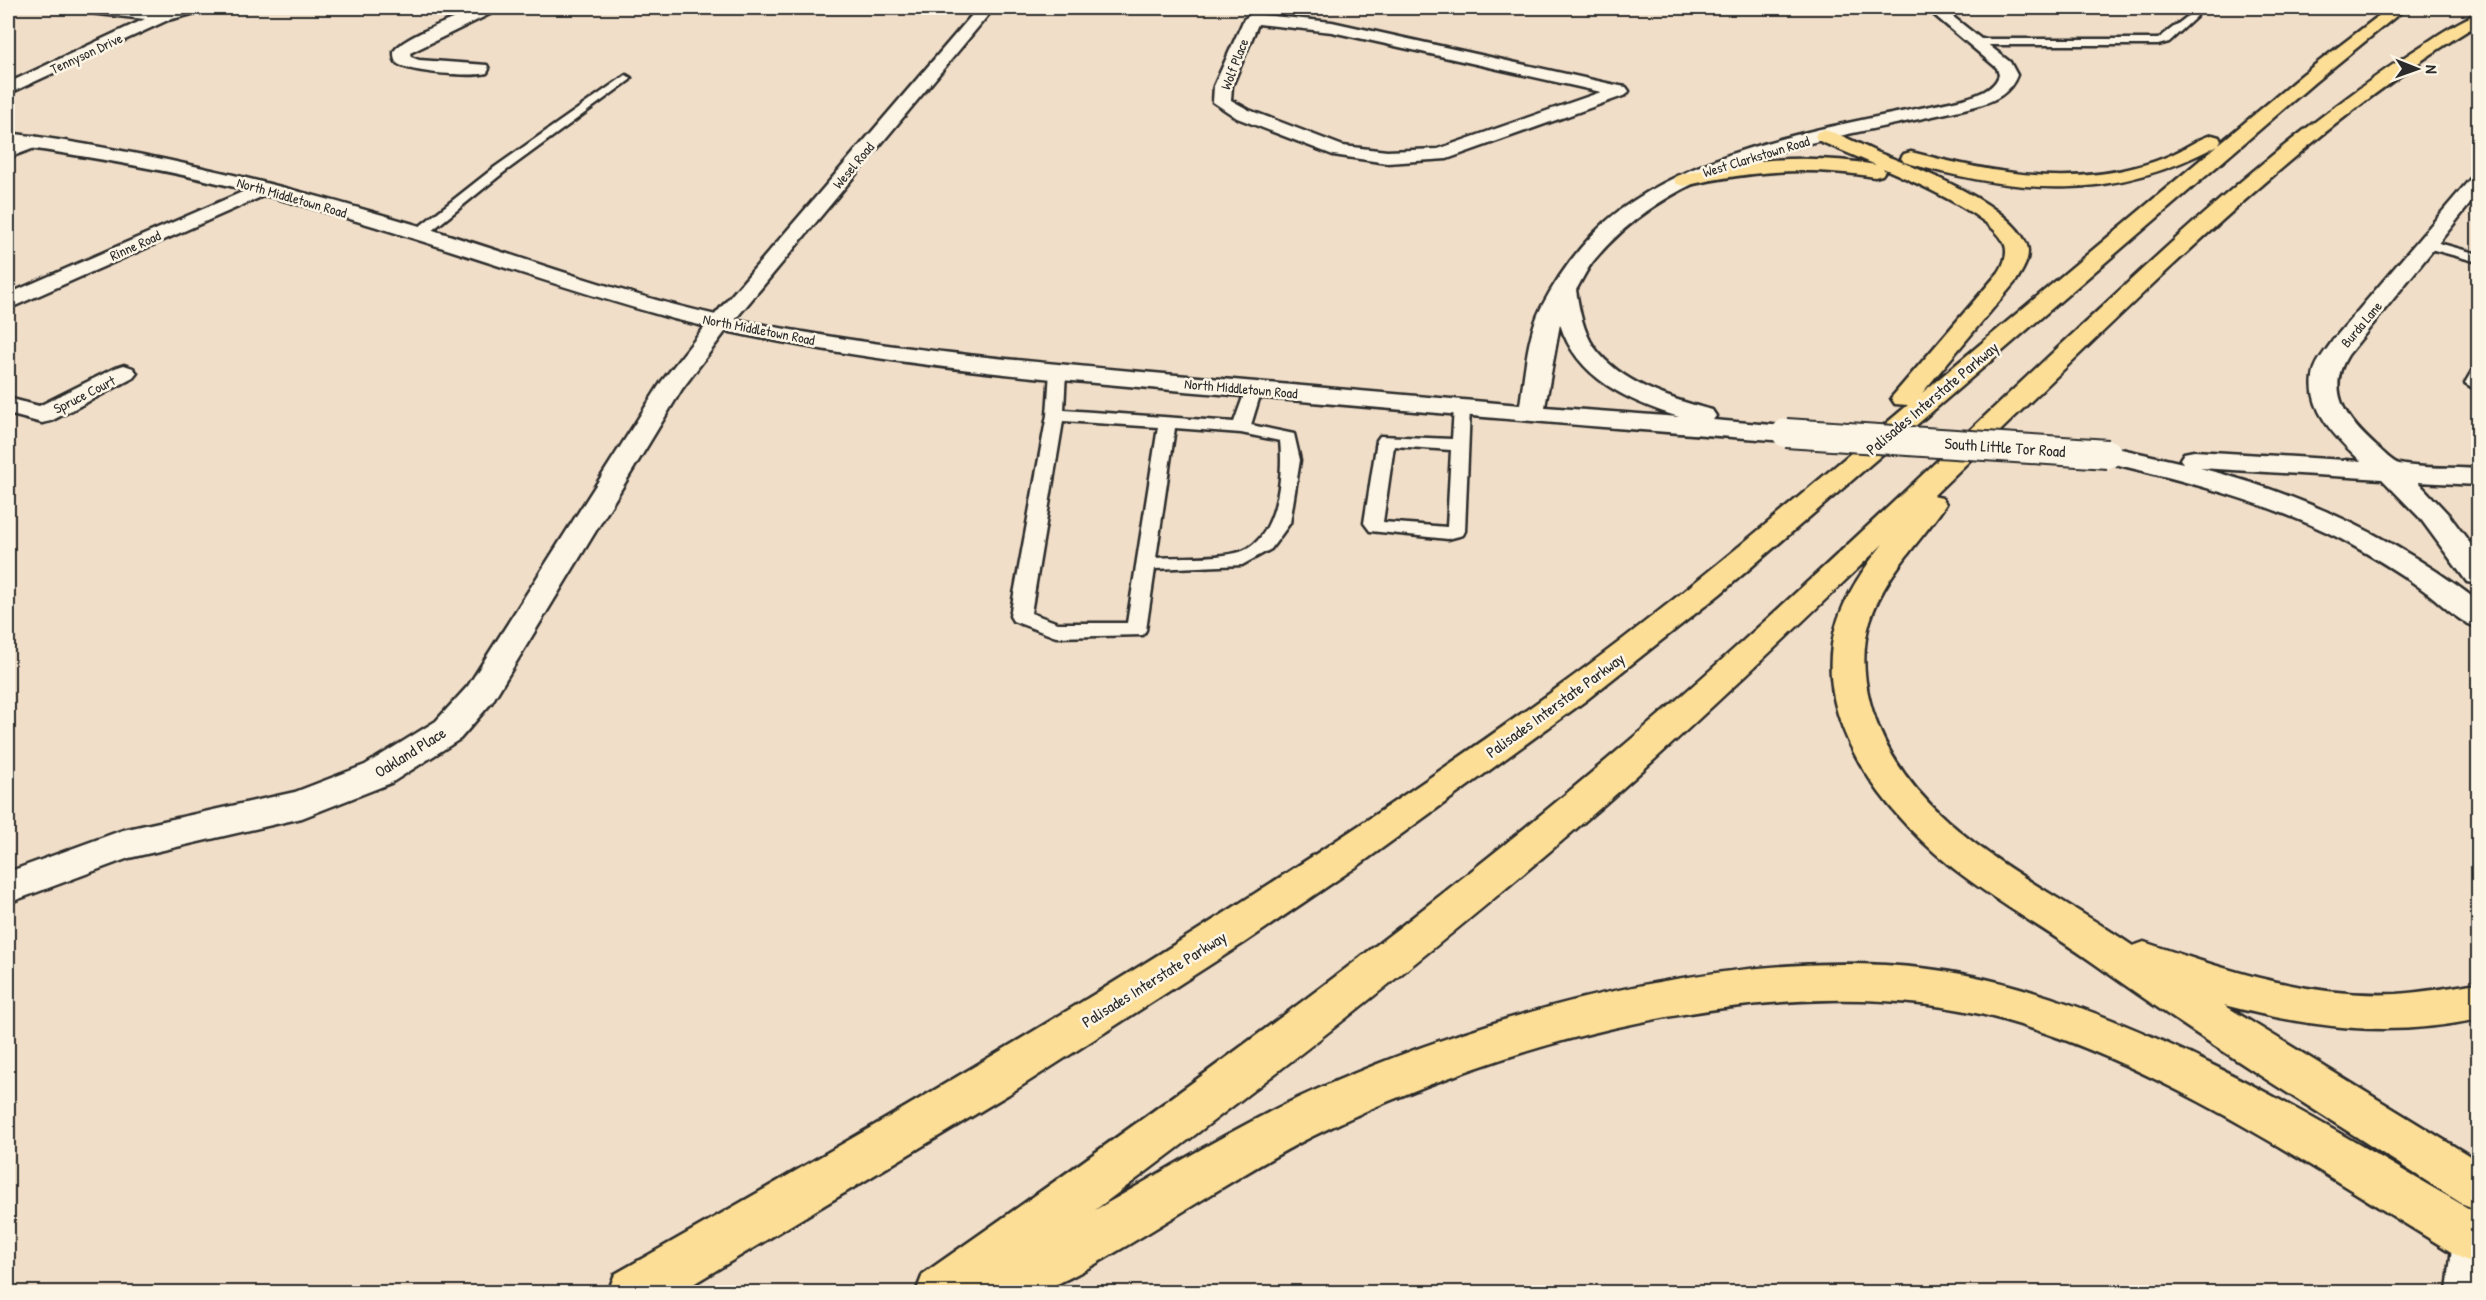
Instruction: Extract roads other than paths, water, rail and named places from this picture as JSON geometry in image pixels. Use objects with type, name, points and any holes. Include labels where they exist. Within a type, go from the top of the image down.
[{"type":"highway","name":"Palisades Interstate Parkway","points":[[633,1293],[955,1103],[1233,930],[1358,847],[1573,694],[1793,517],[2309,78],[2398,8]]},
{"type":"highway","points":[[941,1293],[1097,1182],[1250,1067],[1384,965],[1498,872],[1683,714],[2261,174],[2357,99],[2434,45],[2478,18]]},
{"type":"highway","points":[[1833,134],[1963,171],[2024,180],[2101,180],[2146,171],[2188,156],[2309,78]]},
{"type":"highway","points":[[1793,517],[1923,378],[2012,270],[2017,249],[2011,235],[1992,216],[1952,193],[1833,134]]},
{"type":"highway","points":[[1684,180],[1759,165],[1817,163],[1887,174],[1952,193]]},
{"type":"highway","points":[[2008,409],[1870,583],[1854,616],[1850,632],[1847,669],[1849,689],[1853,708],[1870,747],[1902,796],[1925,822],[1981,869],[2082,933],[2178,999],[2478,1187]]},
{"type":"highway","points":[[2082,933],[2178,973],[2301,1004],[2369,1012],[2417,1013],[2478,1001]]},
{"type":"highway","points":[[974,1293],[1039,1265],[1099,1235],[1248,1147],[1311,1114],[1434,1060],[1485,1044],[1644,1005],[1738,989],[1832,981],[1883,981],[1942,988],[2001,1001],[2089,1030],[2142,1052],[2263,1114],[2478,1239]]},
{"type":"street","points":[[89,8],[163,17]]},
{"type":"street","name":"Tennyson Drive","points":[[8,89],[163,17],[199,8]]},
{"type":"street","points":[[481,69],[417,65],[403,60],[402,51],[418,41],[490,8]]},
{"type":"street","name":"Wesel Road","points":[[720,323],[986,8]]},
{"type":"street","name":"West Clarkstown Road","points":[[1531,414],[1552,309],[1589,249],[1618,221],[1654,195],[1684,180],[1747,156],[1963,104],[1997,91],[2008,79],[2007,71],[2000,62],[1932,8]]},
{"type":"street","name":"Wolf Place","points":[[1253,13],[1332,27],[1368,37],[1620,91],[1440,155],[1387,157],[1340,151],[1243,114],[1222,102],[1223,86],[1253,13]]},
{"type":"street","name":"North Middletown Road","points":[[8,139],[116,153],[193,169],[420,233],[632,300],[720,323],[857,347],[1058,371],[1531,414]]},
{"type":"street","points":[[8,152],[33,142]]},
{"type":"street","name":"Burda Lane","points":[[2478,182],[2342,345],[2326,372],[2327,397],[2339,422],[2351,437],[2425,505],[2478,574]]},
{"type":"street","name":"Rinne Road","points":[[8,302],[263,189]]},
{"type":"street","points":[[1564,288],[1570,318],[1580,344],[1594,363],[1613,377],[1638,392],[1678,408],[1786,434]]},
{"type":"street","name":"Oakland Place","points":[[8,888],[123,845],[302,804],[378,774],[448,730],[480,694],[671,386],[720,323]]},
{"type":"street","name":"Spruce Court","points":[[8,406],[42,414],[124,373]]},
{"type":"street","name":"South Little Tor Road","points":[[1531,414],[1786,434],[2478,477]]},
{"type":"street","points":[[2108,454],[2210,478],[2301,509],[2386,551],[2437,584],[2478,617]]},
{"type":"street","points":[[2472,1293],[2478,1239]]},
{"type":"lane","points":[[1976,42],[2158,42],[2165,40],[2192,16]]},
{"type":"lane","points":[[420,233],[499,170],[626,78]]},
{"type":"lane","points":[[2428,244],[2478,258]]},
{"type":"lane","points":[[1058,371],[1055,415],[1020,616],[1056,630],[1136,630],[1167,422]]},
{"type":"lane","points":[[2478,374],[2473,383],[2478,386]]},
{"type":"lane","points":[[1241,428],[1254,389]]},
{"type":"lane","points":[[1460,444],[1386,440],[1374,523],[1377,527],[1448,533],[1456,531],[1462,408]]},
{"type":"lane","points":[[1055,415],[1241,428],[1288,438],[1291,460],[1281,523],[1264,545],[1242,559],[1146,564]]}]
